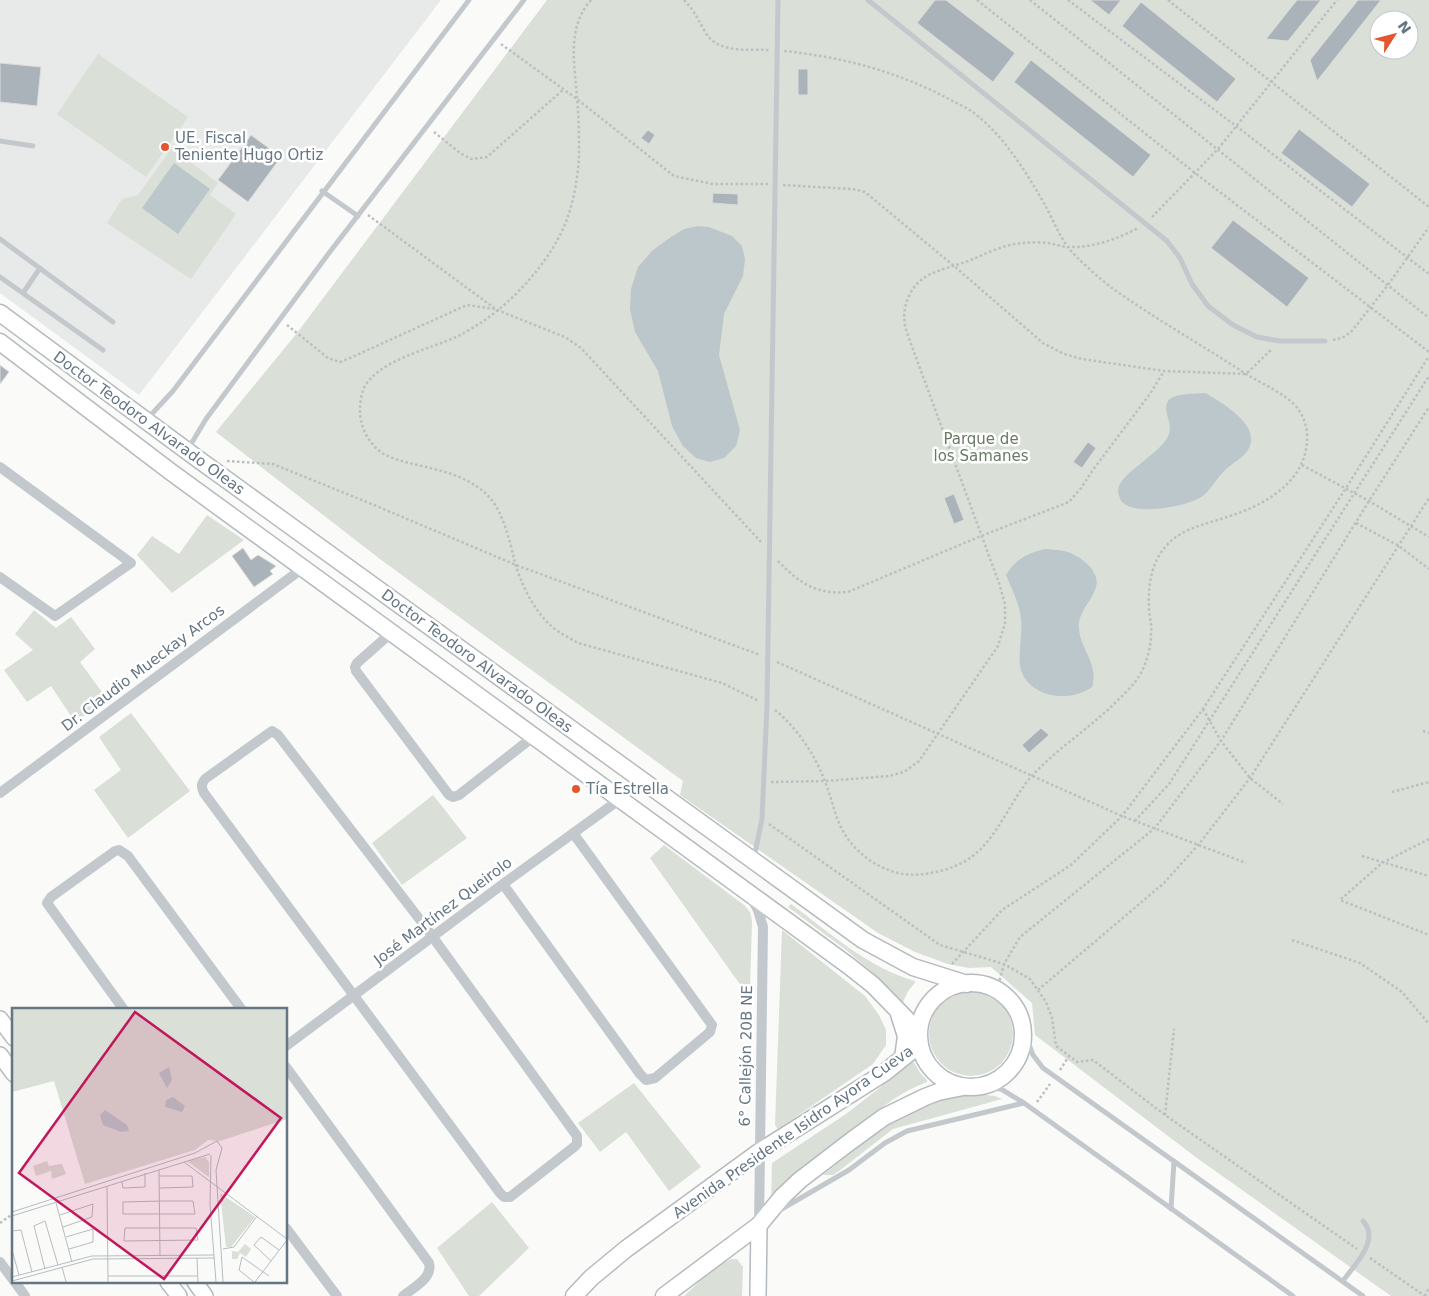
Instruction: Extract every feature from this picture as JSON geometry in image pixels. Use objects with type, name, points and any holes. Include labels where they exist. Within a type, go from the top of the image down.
[{"type":"main road","name":"Doctor Teodoro Alvarado Oleas","points":[[0,313],[187,451],[863,940],[913,967],[967,984]]},
{"type":"main road","name":"Doctor Teodoro Alvarado Oleas","points":[[0,342],[171,472],[849,966],[873,985],[920,1038]]},
{"type":"main road","points":[[664,1296],[762,1222],[800,1180],[884,1117],[925,1096],[938,1092],[990,1084],[1012,1068],[1020,1050],[1023,1030],[1017,1011],[996,990],[979,984],[955,986],[934,998],[926,1008],[922,1019],[920,1038],[923,1056],[938,1075],[948,1082],[970,1087]]},
{"type":"main road","points":[[898,1012],[906,1036],[903,1058]]},
{"type":"main road","name":"Avenida Presidente Isidro Ayora Cueva","points":[[574,1296],[591,1278],[626,1249],[759,1152],[884,1073],[903,1058],[920,1038]]},
{"type":"street","points":[[0,468],[131,563],[55,616],[0,577]]},
{"type":"street","name":"Dr. Claudio Mueckay Arcos","points":[[0,793],[303,568]]},
{"type":"street","points":[[391,633],[357,663],[356,671],[449,795],[453,797],[459,795],[533,737]]},
{"type":"street","points":[[272,731],[278,735],[433,938],[577,1136],[577,1144],[510,1196],[504,1197],[355,996],[201,787],[206,779],[268,732],[272,731]]},
{"type":"street","name":"José Martínez Queirolo","points":[[288,1045],[619,800]]},
{"type":"street","points":[[503,884],[640,1074],[646,1080],[655,1078],[710,1032],[712,1025],[573,834]]},
{"type":"street","points":[[123,1008],[47,903],[51,896],[114,851],[119,850],[128,856],[241,1008]]},
{"type":"street","name":"6° Callejón 20B NE","points":[[747,892],[754,901],[763,927],[759,1152],[762,1222]]},
{"type":"street","points":[[0,1019],[12,1035]]},
{"type":"street","points":[[0,1055],[12,1071]]},
{"type":"street","points":[[288,1071],[429,1262],[431,1269],[429,1274],[403,1296]]},
{"type":"street","points":[[758,1296],[762,1222]]},
{"type":"street","points":[[288,1231],[337,1296]]},
{"type":"street","points":[[0,1262],[12,1278]]},
{"type":"street","points":[[16,1284],[25,1296]]},
{"type":"street","points":[[169,1284],[178,1296]]},
{"type":"street","points":[[196,1284],[205,1296]]},
{"type":"lane","points":[[146,421],[173,391],[322,191],[468,0]]},
{"type":"lane","points":[[187,451],[206,419],[280,319],[524,0]]},
{"type":"lane","points":[[753,861],[762,819],[767,706],[778,0]]},
{"type":"lane","points":[[868,0],[1167,241],[1180,258],[1192,284],[1208,306],[1233,325],[1257,337],[1280,341],[1325,341]]},
{"type":"lane","points":[[0,141],[34,146]]},
{"type":"lane","points":[[322,191],[358,216]]},
{"type":"lane","points":[[0,239],[113,322]]},
{"type":"lane","points":[[23,293],[40,268]]},
{"type":"lane","points":[[0,276],[103,350]]},
{"type":"lane","points":[[1023,1030],[1033,1055],[1043,1068],[1363,1296]]},
{"type":"lane","points":[[970,1087],[1001,1089],[1024,1103],[1294,1296]]},
{"type":"lane","points":[[762,1222],[796,1199],[849,1170],[885,1143],[902,1133],[1024,1103]]},
{"type":"lane","points":[[1171,1208],[1174,1161]]},
{"type":"lane","points":[[1343,1281],[1368,1245],[1370,1234],[1364,1221]]},
{"type":"path","points":[[591,0],[579,16],[576,27],[573,65],[577,99],[579,158],[573,196],[566,223],[542,263],[516,295],[484,320],[456,337],[400,359],[375,374],[365,386],[360,403],[360,416],[366,436],[378,450],[391,458],[461,478],[477,486],[492,500],[508,536],[521,580],[539,612],[549,624],[578,643],[722,683],[778,712],[793,728],[812,754],[826,781],[841,827],[857,850],[883,868],[907,875],[946,870],[974,855],[996,828],[1032,777],[1053,754],[1113,706],[1137,680],[1151,642],[1150,578],[1157,559],[1166,546],[1188,529],[1242,512],[1274,496],[1287,485],[1302,465],[1306,451],[1305,420],[1297,407],[1279,393],[1246,374],[1110,286],[1068,247],[1028,175],[1003,141],[976,114],[927,87],[902,77],[840,59],[776,50],[728,49],[719,45],[705,32],[694,12],[684,0]]},
{"type":"path","points":[[941,976],[1002,910],[1071,865],[1122,816],[1203,709],[1346,488],[1429,354],[1194,174],[977,0]]},
{"type":"path","points":[[1030,0],[1429,318]]},
{"type":"path","points":[[1068,0],[1429,274]]},
{"type":"path","points":[[1168,0],[1429,207]]},
{"type":"path","points":[[764,782],[826,781],[889,776],[904,772],[919,761],[998,646],[1006,623],[1005,604],[999,583],[958,476],[904,323],[905,303],[915,284],[932,273],[1000,248],[1021,243],[1053,244],[1068,247],[1093,244],[1125,236],[1146,224],[1218,149],[1337,0]]},
{"type":"path","points":[[494,39],[564,89],[674,176],[713,184],[775,184],[852,189],[865,192],[1043,343],[1064,354],[1082,359],[1164,371],[1246,374],[1280,341]]},
{"type":"path","points":[[427,126],[460,153],[471,159],[487,157],[564,89]]},
{"type":"path","points":[[1325,341],[1342,338],[1351,332],[1388,285],[1429,227]]},
{"type":"path","points":[[280,319],[328,358],[340,362],[468,305],[497,310]]},
{"type":"path","points":[[1135,821],[1169,784],[1429,376]]},
{"type":"path","points":[[996,990],[1004,964],[1020,937],[1155,828],[1221,741],[1429,407]]},
{"type":"path","points":[[226,461],[273,464],[382,508],[516,566],[768,658],[1122,816],[1246,862]]},
{"type":"path","points":[[1302,465],[1369,501],[1429,537]]},
{"type":"path","points":[[1038,990],[1164,883],[1199,844],[1250,778],[1429,498]]},
{"type":"path","points":[[1356,523],[1399,546],[1429,569]]},
{"type":"path","points":[[1203,709],[1221,741],[1250,778],[1283,804]]},
{"type":"path","points":[[1423,731],[1429,733]]},
{"type":"path","points":[[1392,792],[1429,782]]},
{"type":"path","points":[[762,819],[940,945],[1004,964],[1030,979],[1046,1002],[1052,1018],[1056,1046],[1077,1062],[1093,1060],[1165,1114],[1425,1296]]},
{"type":"path","points":[[1429,839],[1382,863],[1340,900],[1429,935]]},
{"type":"path","points":[[1362,856],[1429,876]]},
{"type":"path","points":[[1292,940],[1360,964],[1402,992],[1429,1024]]},
{"type":"path","points":[[1165,1114],[1174,1029]]},
{"type":"path","points":[[0,1223],[12,1214]]},
{"type":"path","points":[[1425,1296],[1429,1287]]},
{"type":"path","points":[[1425,1296],[1429,1293]]},
{"type":"shaded area","name":"UE. Fiscal Teniente Hugo Ortiz","points":[[0,0],[441,0],[139,395],[0,293]]},
{"type":"shaded area","points":[[174,163],[210,189],[178,234],[142,208]]},
{"type":"shaded area","points":[[698,226],[709,227],[732,236],[742,246],[745,259],[743,276],[724,314],[719,355],[740,430],[736,446],[724,458],[710,462],[696,458],[683,446],[672,426],[658,371],[635,332],[630,309],[631,289],[638,267],[653,250],[671,237],[684,229]]},
{"type":"shaded area","points":[[1205,393],[1229,408],[1245,423],[1251,439],[1247,452],[1224,471],[1210,489],[1198,499],[1158,509],[1138,509],[1121,501],[1118,490],[1126,476],[1159,448],[1169,434],[1170,426],[1166,409],[1168,401],[1180,395]]},
{"type":"shaded area","points":[[1045,549],[1064,551],[1082,559],[1092,569],[1097,581],[1094,592],[1082,612],[1079,623],[1080,637],[1091,664],[1094,679],[1092,687],[1073,695],[1052,695],[1033,687],[1026,679],[1020,665],[1020,614],[1006,575],[1022,557]]},
{"type":"green space","name":"Parque de los Samanes","points":[[547,0],[1429,0],[1429,1296],[1391,1296],[1197,1158],[1035,1035],[1032,1003],[991,967],[969,968],[948,964],[915,952],[878,933],[680,795],[683,781],[380,559],[216,432],[297,333]]},
{"type":"green space","points":[[98,54],[188,117],[146,177],[57,114]]},
{"type":"green space","points":[[172,148],[218,183],[210,195],[236,214],[191,279],[107,223],[122,199],[138,195]]},
{"type":"green space","points":[[207,515],[244,540],[172,593],[137,555],[152,536],[179,554]]},
{"type":"green space","points":[[34,610],[56,628],[71,617],[95,649],[80,662],[107,699],[75,722],[51,686],[27,702],[4,670],[33,650],[15,634]]},
{"type":"green space","points":[[131,713],[190,791],[128,838],[94,790],[121,770],[99,737]]},
{"type":"green space","points":[[433,795],[467,838],[402,885],[372,843]]},
{"type":"green space","points":[[664,845],[744,905],[750,912],[752,921],[750,987],[744,990],[650,858]]},
{"type":"green space","points":[[791,904],[865,958],[898,975],[915,981],[907,993],[902,1006],[872,972],[788,907]]},
{"type":"green space","points":[[782,930],[865,996],[879,1015],[886,1030],[886,1045],[873,1064],[778,1129],[775,1125]]},
{"type":"green space","points":[[963,992],[979,992],[995,999],[1006,1010],[1013,1026],[1010,1050],[1001,1064],[995,1069],[979,1076],[963,1076],[947,1069],[936,1058],[929,1042],[929,1026],[936,1010],[947,999]]},
{"type":"green space","points":[[910,1056],[927,1082],[901,1094],[878,1111],[771,1205],[772,1163],[846,1114],[882,1086]]},
{"type":"green space","points":[[634,1083],[701,1167],[669,1191],[626,1132],[600,1152],[578,1123]]},
{"type":"green space","points":[[976,1094],[995,1096],[1002,1099],[893,1129],[833,1175],[823,1175],[882,1127],[920,1104],[955,1096]]},
{"type":"green space","points":[[492,1202],[529,1248],[479,1296],[469,1296],[437,1248]]},
{"type":"green space","points":[[731,1259],[737,1259],[743,1267],[742,1296],[684,1296],[714,1268]]},
{"type":"building","points":[[935,0],[946,0],[1015,53],[993,82],[917,23]]},
{"type":"building","points":[[1090,0],[1121,0],[1109,15]]},
{"type":"building","points":[[1297,0],[1321,0],[1288,41],[1266,39]]},
{"type":"building","points":[[1358,0],[1381,0],[1373,10],[1369,10],[1369,15],[1317,81],[1310,60]]},
{"type":"building","points":[[1141,2],[1236,79],[1217,102],[1122,26]]},
{"type":"building","points":[[1031,60],[1151,155],[1133,177],[1014,82]]},
{"type":"building","points":[[0,63],[41,67],[37,106],[0,102]]},
{"type":"building","points":[[798,69],[808,69],[808,95],[798,95]]},
{"type":"building","points":[[1299,129],[1370,184],[1352,207],[1281,153]]},
{"type":"building","points":[[648,130],[655,135],[649,144],[641,138]]},
{"type":"building","points":[[251,135],[281,157],[248,202],[218,180]]},
{"type":"building","points":[[713,193],[738,194],[738,205],[712,203]]},
{"type":"building","points":[[1233,220],[1309,278],[1287,307],[1211,248]]},
{"type":"building","points":[[0,365],[9,372],[0,384]]},
{"type":"building","points":[[1088,442],[1096,448],[1082,468],[1073,462]]},
{"type":"building","points":[[954,494],[964,520],[954,524],[944,498]]},
{"type":"building","points":[[243,548],[251,560],[258,555],[276,566],[270,571],[273,574],[254,587],[232,556]]},
{"type":"building","points":[[1041,728],[1049,735],[1029,753],[1022,745]]},
{"type":"place","name":"UE. Fiscal Teniente Hugo Ortiz","points":[[165,147]]},
{"type":"place","name":"Tía Estrella","points":[[576,789]]}]
